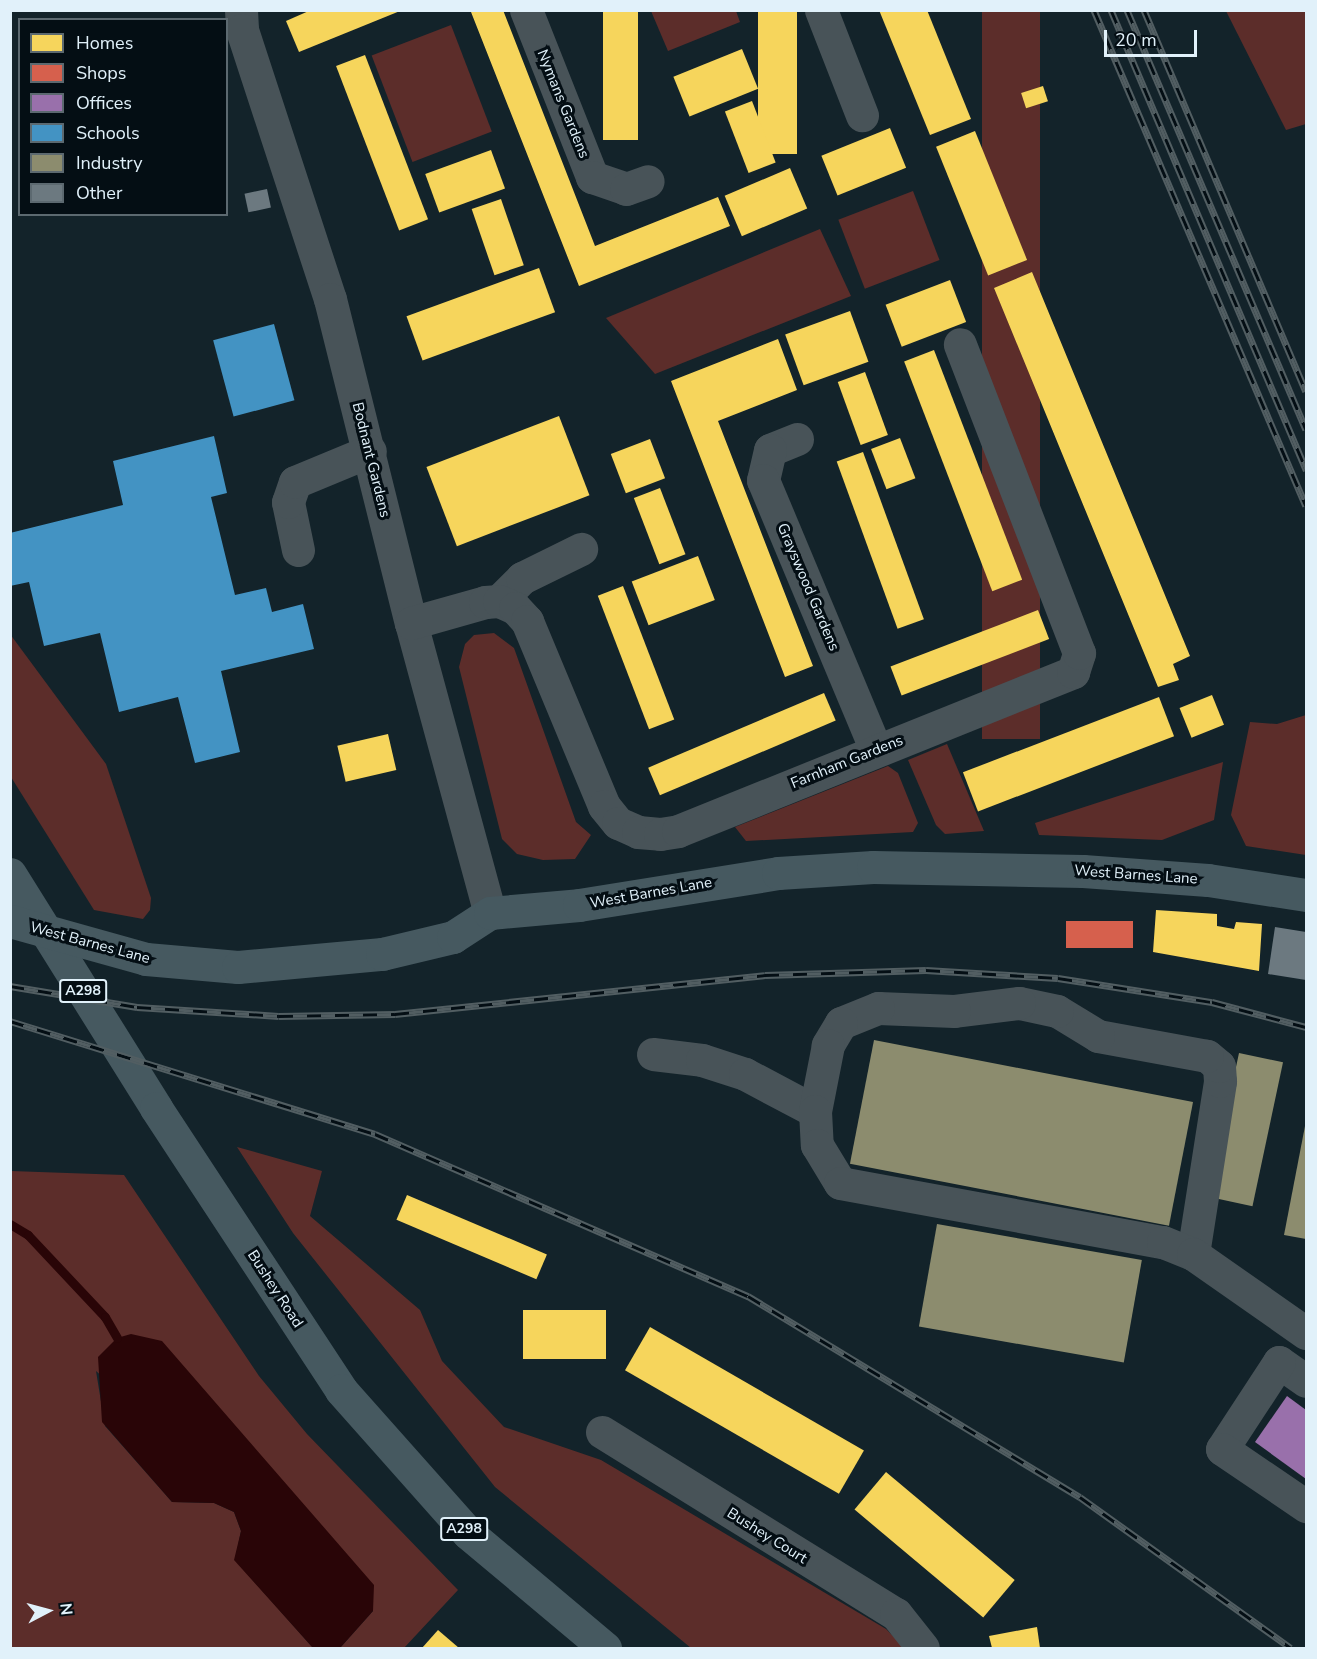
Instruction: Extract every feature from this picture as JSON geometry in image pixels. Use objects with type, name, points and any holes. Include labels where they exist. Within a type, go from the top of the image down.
[{"type":"main road","name":"West Barnes Lane","points":[[10,921],[146,959],[238,967],[313,962],[435,943],[453,937],[490,913],[579,905],[778,873],[873,867],[1083,871],[1208,880],[1306,895]]},
{"type":"main road","name":"Bushey Road","points":[[10,874],[156,1107],[341,1390],[468,1533],[605,1648]]},
{"type":"street","name":"Bodnant Gardens","points":[[241,10],[242,30],[325,280],[370,451],[411,623],[490,913]]},
{"type":"street","name":"Nymans Gardens","points":[[526,10],[592,177],[626,189],[648,181]]},
{"type":"street","points":[[821,10],[862,115]]},
{"type":"street","name":"Farnham Gardens","points":[[499,601],[515,608],[527,621],[604,806],[618,823],[638,832],[678,831],[1073,672],[1079,653],[960,345]]},
{"type":"street","name":"Grayswood Gardens","points":[[797,439],[770,450],[763,480],[876,750]]},
{"type":"street","points":[[298,550],[288,502],[295,483],[370,451]]},
{"type":"street","points":[[411,623],[499,601],[522,578],[581,549]]},
{"type":"street","points":[[1193,1254],[1220,1081],[1219,1066],[1207,1056],[1098,1036],[1057,1011],[1019,1003],[954,1011],[878,1008],[859,1013],[841,1023],[828,1045],[815,1111],[816,1145],[840,1184],[1162,1242],[1193,1254],[1306,1333]]},
{"type":"street","points":[[653,1054],[702,1060],[745,1074],[815,1111]]},
{"type":"street","points":[[1306,1381],[1279,1362],[1222,1449],[1306,1506]]},
{"type":"street","name":"Bushey Court","points":[[602,1432],[896,1614],[923,1648]]},
{"type":"shaded area","points":[[651,11],[736,11],[740,22],[668,51]]},
{"type":"shaded area","points":[[982,11],[1040,11],[1040,739],[982,739]]},
{"type":"shaded area","points":[[1226,11],[1306,11],[1306,124],[1286,130]]},
{"type":"shaded area","points":[[451,25],[492,131],[412,162],[372,55]]},
{"type":"shaded area","points":[[913,191],[940,260],[865,289],[838,220]]},
{"type":"shaded area","points":[[820,229],[851,296],[655,374],[606,318]]},
{"type":"shaded area","points":[[494,633],[514,648],[576,822],[591,835],[575,859],[543,860],[517,854],[502,839],[459,667],[465,644],[474,635]]},
{"type":"shaded area","points":[[10,634],[106,764],[151,898],[150,910],[143,919],[94,910],[11,777]]},
{"type":"shaded area","points":[[1306,715],[1306,855],[1246,846],[1231,815],[1250,722],[1277,724]]},
{"type":"shaded area","points":[[947,744],[984,831],[945,834],[936,825],[908,760]]},
{"type":"shaded area","points":[[1223,762],[1214,820],[1162,840],[1039,835],[1035,823]]},
{"type":"shaded area","points":[[888,766],[898,773],[918,823],[913,832],[746,841],[735,827]]},
{"type":"shaded area","points":[[237,1147],[322,1171],[310,1216],[420,1310],[442,1361],[504,1427],[601,1460],[886,1629],[905,1648],[691,1648],[495,1487],[293,1233]]},
{"type":"shaded area","points":[[11,1171],[124,1175],[259,1376],[307,1434],[458,1590],[404,1648],[340,1648],[373,1611],[96,1371],[105,1426],[172,1502],[214,1503],[234,1512],[241,1531],[235,1560],[313,1648],[11,1648]]},
{"type":"shaded area","points":[[131,1334],[162,1341],[374,1585],[373,1611],[340,1648],[313,1648],[234,1560],[241,1531],[234,1512],[214,1503],[172,1502],[102,1422],[98,1357],[117,1338]]},
{"type":"building: Homes","points":[[311,10],[400,11],[299,52],[286,21]]},
{"type":"building: Homes","points":[[503,10],[595,246],[718,197],[730,226],[579,286],[471,12]]},
{"type":"building: Homes","points":[[603,10],[638,10],[638,140],[603,140]]},
{"type":"building: Homes","points":[[758,10],[797,10],[797,154],[758,154]]},
{"type":"building: Homes","points":[[879,10],[927,10],[971,119],[930,135]]},
{"type":"building: Homes","points":[[742,49],[758,89],[689,117],[673,77]]},
{"type":"building: Homes","points":[[365,55],[428,219],[399,230],[336,66]]},
{"type":"building: Homes","points":[[1043,86],[1048,101],[1026,108],[1021,93]]},
{"type":"building: Homes","points":[[752,101],[776,163],[749,173],[725,111]]},
{"type":"building: Homes","points":[[890,128],[906,168],[837,196],[821,156]]},
{"type":"building: Homes","points":[[975,131],[1027,260],[988,276],[936,147]]},
{"type":"building: Homes","points":[[491,150],[505,189],[439,212],[425,174]]},
{"type":"building: Homes","points":[[790,168],[807,209],[742,236],[725,196]]},
{"type":"building: Homes","points":[[501,199],[524,265],[494,275],[472,209]]},
{"type":"building: Homes","points":[[539,268],[555,312],[423,360],[407,316]]},
{"type":"building: Homes","points":[[1032,272],[1190,656],[1173,664],[1179,680],[1158,687],[994,288]]},
{"type":"building: Homes","points":[[950,280],[966,322],[902,347],[886,305]]},
{"type":"building: Homes","points":[[850,311],[868,362],[804,385],[785,335]]},
{"type":"building: Homes","points":[[778,339],[797,390],[718,421],[813,666],[785,677],[671,381]]},
{"type":"building: Homes","points":[[934,350],[1022,580],[992,591],[904,361]]},
{"type":"building: Homes","points":[[865,372],[888,435],[861,445],[838,382]]},
{"type":"building: Homes","points":[[559,416],[589,495],[457,546],[426,467]]},
{"type":"building: Homes","points":[[900,438],[915,478],[886,489],[871,449]]},
{"type":"building: Homes","points":[[650,439],[665,478],[626,493],[611,454]]},
{"type":"building: Homes","points":[[863,452],[924,619],[898,629],[837,462]]},
{"type":"building: Homes","points":[[660,488],[685,554],[659,564],[634,498]]},
{"type":"building: Homes","points":[[698,556],[715,600],[649,625],[632,581]]},
{"type":"building: Homes","points":[[623,586],[674,720],[649,729],[598,596]]},
{"type":"building: Homes","points":[[1038,610],[1049,639],[902,696],[890,667]]},
{"type":"building: Homes","points":[[824,693],[836,721],[660,795],[648,768]]},
{"type":"building: Homes","points":[[1212,695],[1224,725],[1192,738],[1180,708]]},
{"type":"building: Homes","points":[[1159,697],[1174,736],[978,811],[963,772]]},
{"type":"building: Homes","points":[[388,734],[396,770],[346,782],[337,746]]},
{"type":"building: Homes","points":[[1156,910],[1217,914],[1217,926],[1234,929],[1236,922],[1262,924],[1259,971],[1153,952]]},
{"type":"building: Homes","points":[[407,1195],[547,1254],[536,1279],[396,1220]]},
{"type":"building: Homes","points":[[523,1310],[606,1310],[606,1359],[523,1359]]},
{"type":"building: Homes","points":[[650,1327],[864,1450],[839,1494],[625,1370]]},
{"type":"building: Homes","points":[[886,1472],[1015,1580],[983,1618],[855,1510]]},
{"type":"building: Homes","points":[[1037,1627],[1040,1648],[992,1648],[989,1636]]},
{"type":"building: Homes","points":[[438,1630],[459,1648],[422,1648]]},
{"type":"building: Shops","points":[[1066,921],[1133,921],[1133,948],[1066,948]]},
{"type":"building: Offices","points":[[1287,1396],[1306,1410],[1306,1479],[1255,1442]]},
{"type":"building: Schools","points":[[274,324],[294,400],[234,417],[213,340]]},
{"type":"building: Schools","points":[[214,436],[227,493],[211,497],[235,595],[266,588],[272,612],[303,604],[314,649],[221,671],[240,752],[195,763],[178,697],[119,712],[100,633],[44,646],[29,582],[10,586],[10,533],[123,505],[113,461]]},
{"type":"building: Industry","points":[[874,1040],[1193,1102],[1169,1226],[850,1164]]},
{"type":"building: Industry","points":[[1239,1053],[1283,1062],[1252,1206],[1208,1197]]},
{"type":"building: Industry","points":[[1306,1126],[1306,1239],[1284,1235]]},
{"type":"building: Industry","points":[[937,1224],[1142,1260],[1124,1363],[919,1326]]},
{"type":"building: Other","points":[[267,189],[271,208],[248,212],[245,194]]},
{"type":"building: Other","points":[[1275,927],[1306,932],[1306,980],[1268,974]]},
{"type":"waterway","points":[[10,1224],[28,1235],[105,1317],[117,1338]]},
{"type":"railway","points":[[1094,10],[1306,506]]},
{"type":"railway","points":[[1111,10],[1306,470]]},
{"type":"railway","points":[[1127,10],[1306,429]]},
{"type":"railway","points":[[1144,10],[1306,391]]},
{"type":"railway","points":[[10,986],[137,1007],[279,1016],[395,1014],[765,975],[926,970],[1058,978],[1212,1002],[1306,1027]]},
{"type":"railway","points":[[10,1021],[375,1134],[748,1296],[1080,1497],[1291,1648]]}]
